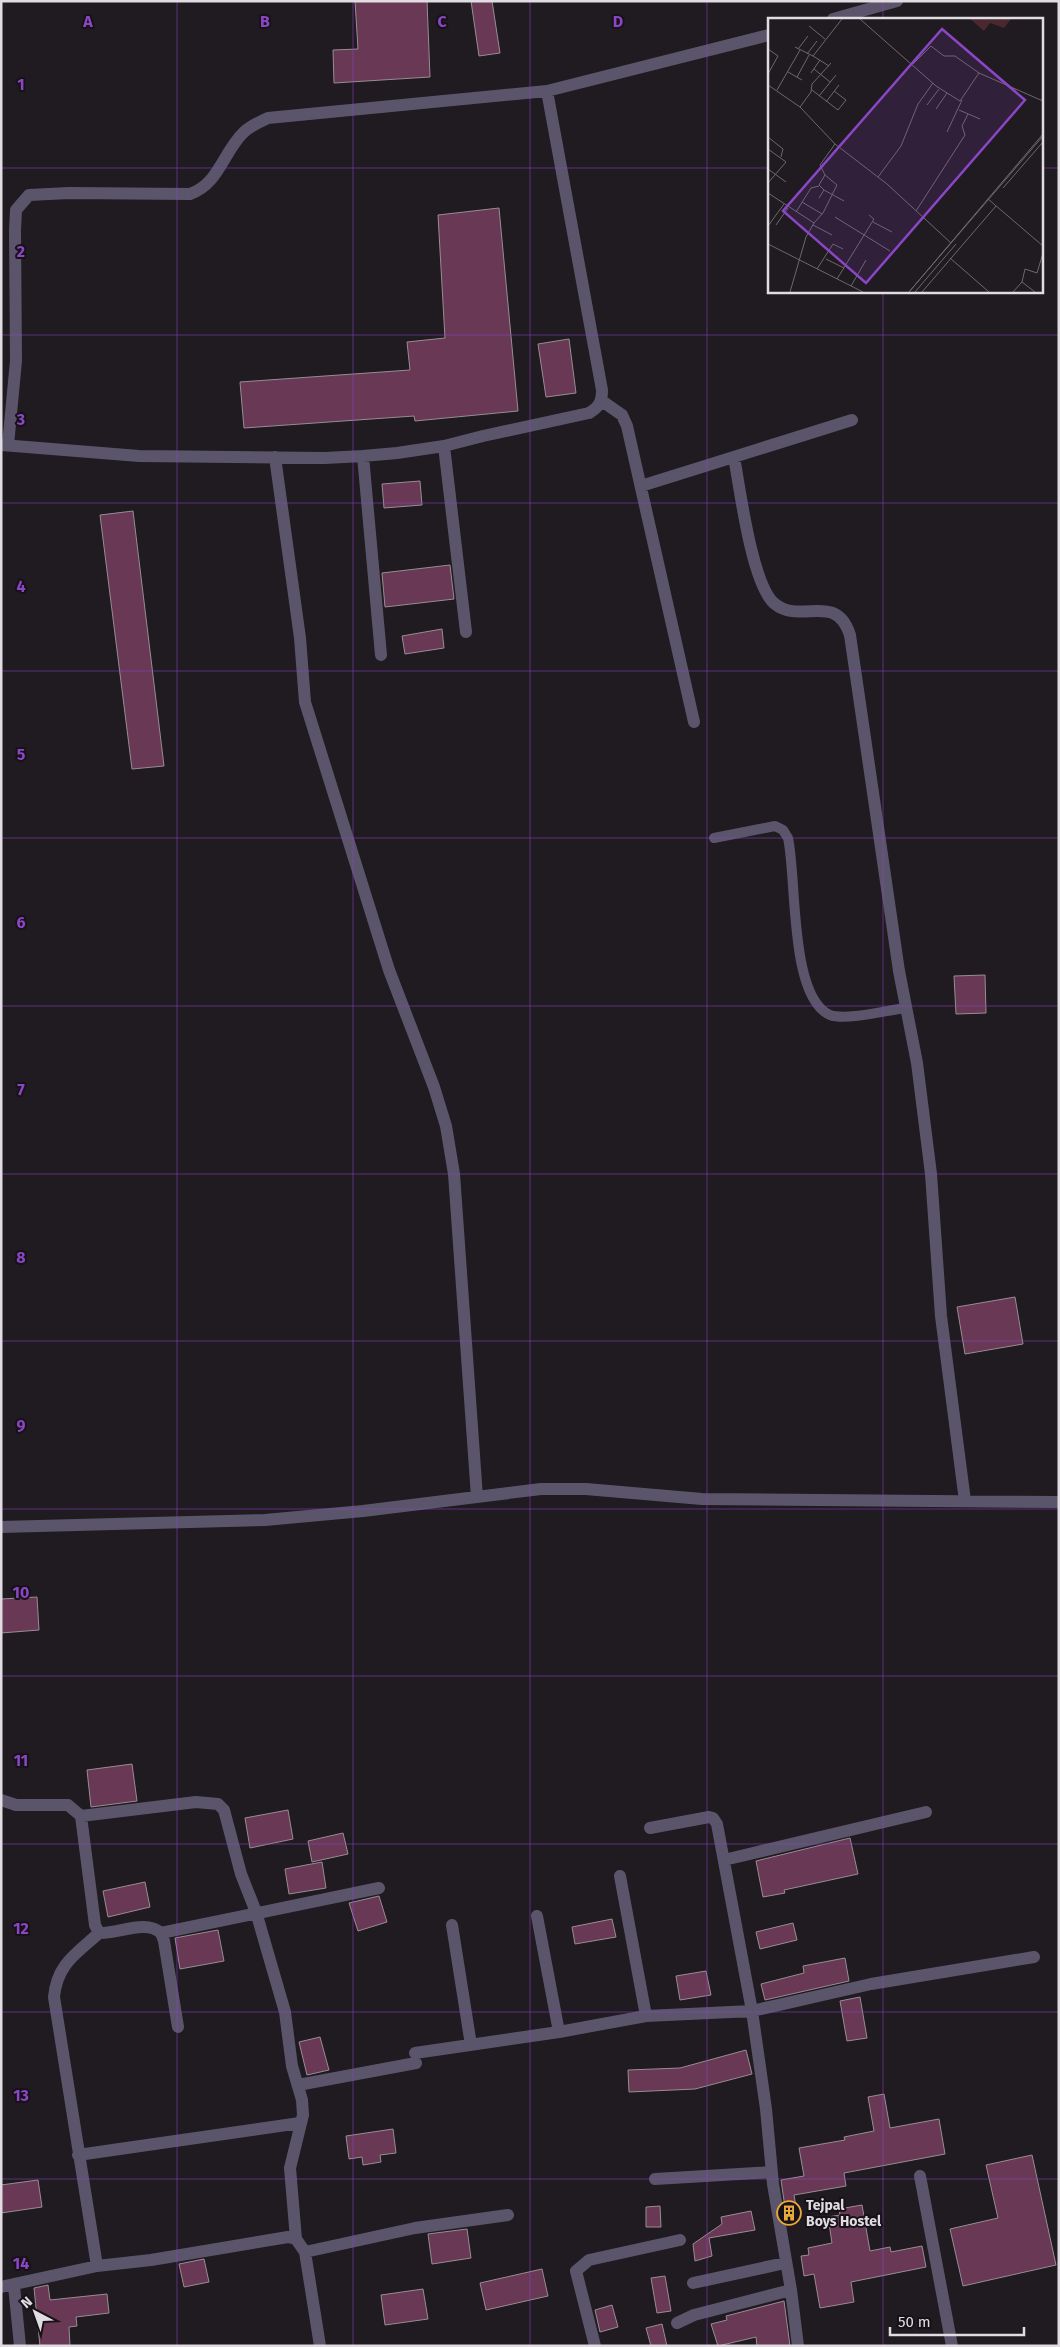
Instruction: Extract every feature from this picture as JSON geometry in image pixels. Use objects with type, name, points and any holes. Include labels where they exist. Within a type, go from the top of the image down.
[{"type":"street","points":[[836,18],[896,1]]},
{"type":"street","points":[[548,91],[602,390],[602,400],[598,408],[589,413],[444,446],[363,456],[138,456],[5,445],[16,361],[16,210],[29,195],[59,193],[190,194],[202,190],[212,180],[243,133],[268,118],[548,91],[768,35]]},
{"type":"street","points":[[602,400],[622,415],[627,426],[694,722]]},
{"type":"street","points":[[641,486],[852,420]]},
{"type":"street","points":[[444,446],[466,632]]},
{"type":"street","points":[[363,456],[381,655]]},
{"type":"street","points":[[275,457],[300,638],[307,711],[389,970],[420,1048],[446,1126],[454,1174],[476,1497]]},
{"type":"street","points":[[734,457],[762,587],[776,605],[785,609],[832,611],[840,615],[850,634],[906,1008],[917,1063],[931,1174],[941,1316],[965,1501]]},
{"type":"street","points":[[1,1527],[265,1520],[363,1512],[541,1489],[586,1489],[702,1499],[1059,1502]]},
{"type":"street","points":[[1,1800],[16,1805],[68,1805],[81,1816],[95,1925],[99,1933]]},
{"type":"street","points":[[81,1816],[196,1802],[218,1804],[224,1810],[241,1874],[256,1912],[285,2012],[292,2066],[304,2109],[290,2168],[296,2239],[306,2252],[320,2346]]},
{"type":"street","points":[[724,1860],[926,1812]]},
{"type":"street","points":[[650,1828],[709,1817],[713,1818],[717,1824],[752,2011],[772,2172],[798,2346]]},
{"type":"street","points":[[620,1876],[646,2016]]},
{"type":"street","points":[[97,2266],[54,1997],[56,1980],[62,1968],[99,1933],[150,1927],[161,1933],[380,1888]]},
{"type":"street","points":[[537,1916],[559,2032]]},
{"type":"street","points":[[452,1924],[471,2045]]},
{"type":"street","points":[[161,1933],[178,2028]]},
{"type":"street","points":[[298,2085],[471,2045],[559,2032],[646,2016],[752,2011],[871,1984],[1034,1957]]},
{"type":"street","points":[[78,2155],[300,2123]]},
{"type":"street","points":[[655,2179],[772,2172]]},
{"type":"street","points":[[920,2176],[952,2346]]},
{"type":"street","points":[[306,2252],[415,2228],[508,2215]]},
{"type":"street","points":[[20,2346],[8,2286],[97,2266],[151,2260],[288,2237],[296,2239]]},
{"type":"street","points":[[595,2346],[576,2271],[589,2260],[680,2240]]},
{"type":"street","points":[[693,2283],[785,2263]]},
{"type":"street","points":[[677,2323],[694,2315],[791,2290]]},
{"type":"lane","points":[[714,838],[775,826],[783,830],[788,838],[805,984],[820,1007],[831,1015],[845,1016],[906,1008]]},
{"type":"building","points":[[355,1],[427,1],[430,77],[334,83],[333,50],[358,49]]},
{"type":"building","points":[[471,1],[492,1],[500,53],[479,56]]},
{"type":"building","points":[[499,208],[518,411],[415,421],[414,416],[244,428],[240,382],[410,370],[407,342],[445,338],[438,215]]},
{"type":"building","points":[[569,339],[576,393],[546,397],[538,344]]},
{"type":"building","points":[[420,481],[422,505],[384,508],[382,484]]},
{"type":"building","points":[[133,511],[164,766],[132,769],[100,515]]},
{"type":"building","points":[[450,565],[454,599],[385,607],[382,573]]},
{"type":"building","points":[[442,629],[444,648],[405,654],[402,636]]},
{"type":"building","points":[[985,975],[986,1013],[956,1014],[954,976]]},
{"type":"building","points":[[1015,1297],[1023,1344],[965,1354],[957,1307]]},
{"type":"building","points":[[37,1597],[39,1630],[1,1633],[1,1599]]},
{"type":"building","points":[[132,1764],[137,1801],[91,1807],[87,1770]]},
{"type":"building","points":[[288,1810],[293,1839],[250,1848],[245,1818]]},
{"type":"building","points":[[343,1833],[348,1854],[312,1862],[308,1841]]},
{"type":"building","points":[[850,1838],[858,1874],[784,1890],[785,1893],[763,1897],[756,1861]]},
{"type":"building","points":[[322,1862],[326,1888],[289,1894],[285,1869]]},
{"type":"building","points":[[145,1882],[150,1907],[108,1917],[103,1891]]},
{"type":"building","points":[[379,1896],[387,1922],[358,1931],[349,1903]]},
{"type":"building","points":[[612,1919],[616,1937],[575,1944],[572,1927]]},
{"type":"building","points":[[793,1923],[797,1940],[760,1949],[756,1932]]},
{"type":"building","points":[[218,1930],[224,1961],[180,1969],[175,1938]]},
{"type":"building","points":[[845,1958],[849,1981],[765,2000],[761,1984],[804,1973],[803,1966]]},
{"type":"building","points":[[706,1971],[711,1995],[680,2000],[676,1976]]},
{"type":"building","points":[[860,1997],[867,2038],[847,2041],[840,2001]]},
{"type":"building","points":[[320,2037],[329,2070],[307,2075],[299,2042]]},
{"type":"building","points":[[746,2050],[752,2074],[695,2089],[629,2092],[628,2070],[680,2068]]},
{"type":"building","points":[[884,2094],[890,2128],[939,2119],[945,2154],[844,2173],[846,2186],[794,2195],[798,2218],[787,2221],[781,2180],[804,2176],[799,2148],[845,2140],[844,2137],[874,2131],[868,2097]]},
{"type":"building","points":[[393,2129],[396,2153],[380,2155],[381,2162],[363,2165],[362,2157],[349,2159],[346,2136]]},
{"type":"building","points":[[1032,2155],[1056,2265],[963,2286],[950,2229],[998,2218],[986,2165]]},
{"type":"building","points":[[38,2180],[42,2207],[1,2213],[1,2185]]},
{"type":"building","points":[[862,2205],[870,2251],[890,2247],[891,2252],[922,2246],[926,2267],[851,2282],[854,2302],[820,2308],[814,2274],[804,2276],[801,2256],[809,2255],[808,2248],[832,2243],[828,2217],[840,2215],[839,2209]]},
{"type":"building","points":[[660,2206],[661,2227],[646,2227],[646,2207]]},
{"type":"building","points":[[751,2211],[755,2230],[709,2238],[712,2256],[695,2261],[693,2244],[722,2224],[721,2217]]},
{"type":"building","points":[[467,2229],[471,2258],[432,2264],[428,2234]]},
{"type":"building","points":[[204,2259],[209,2282],[184,2287],[179,2264]]},
{"type":"building","points":[[542,2269],[548,2296],[486,2310],[480,2283]]},
{"type":"building","points":[[665,2276],[671,2311],[657,2313],[651,2278]]},
{"type":"building","points":[[48,2285],[50,2300],[107,2294],[109,2313],[76,2317],[77,2326],[69,2327],[70,2346],[40,2346],[34,2288]]},
{"type":"building","points":[[423,2289],[428,2319],[385,2325],[381,2295]]},
{"type":"building","points":[[784,2301],[790,2346],[757,2346],[756,2337],[718,2346],[711,2324],[727,2320],[726,2316]]},
{"type":"building","points":[[612,2305],[618,2327],[600,2332],[595,2310]]},
{"type":"building","points":[[662,2324],[667,2346],[651,2346],[646,2328]]},
{"type":"place","name":"Tejpal Boys Hostel","points":[[789,2213]]}]
